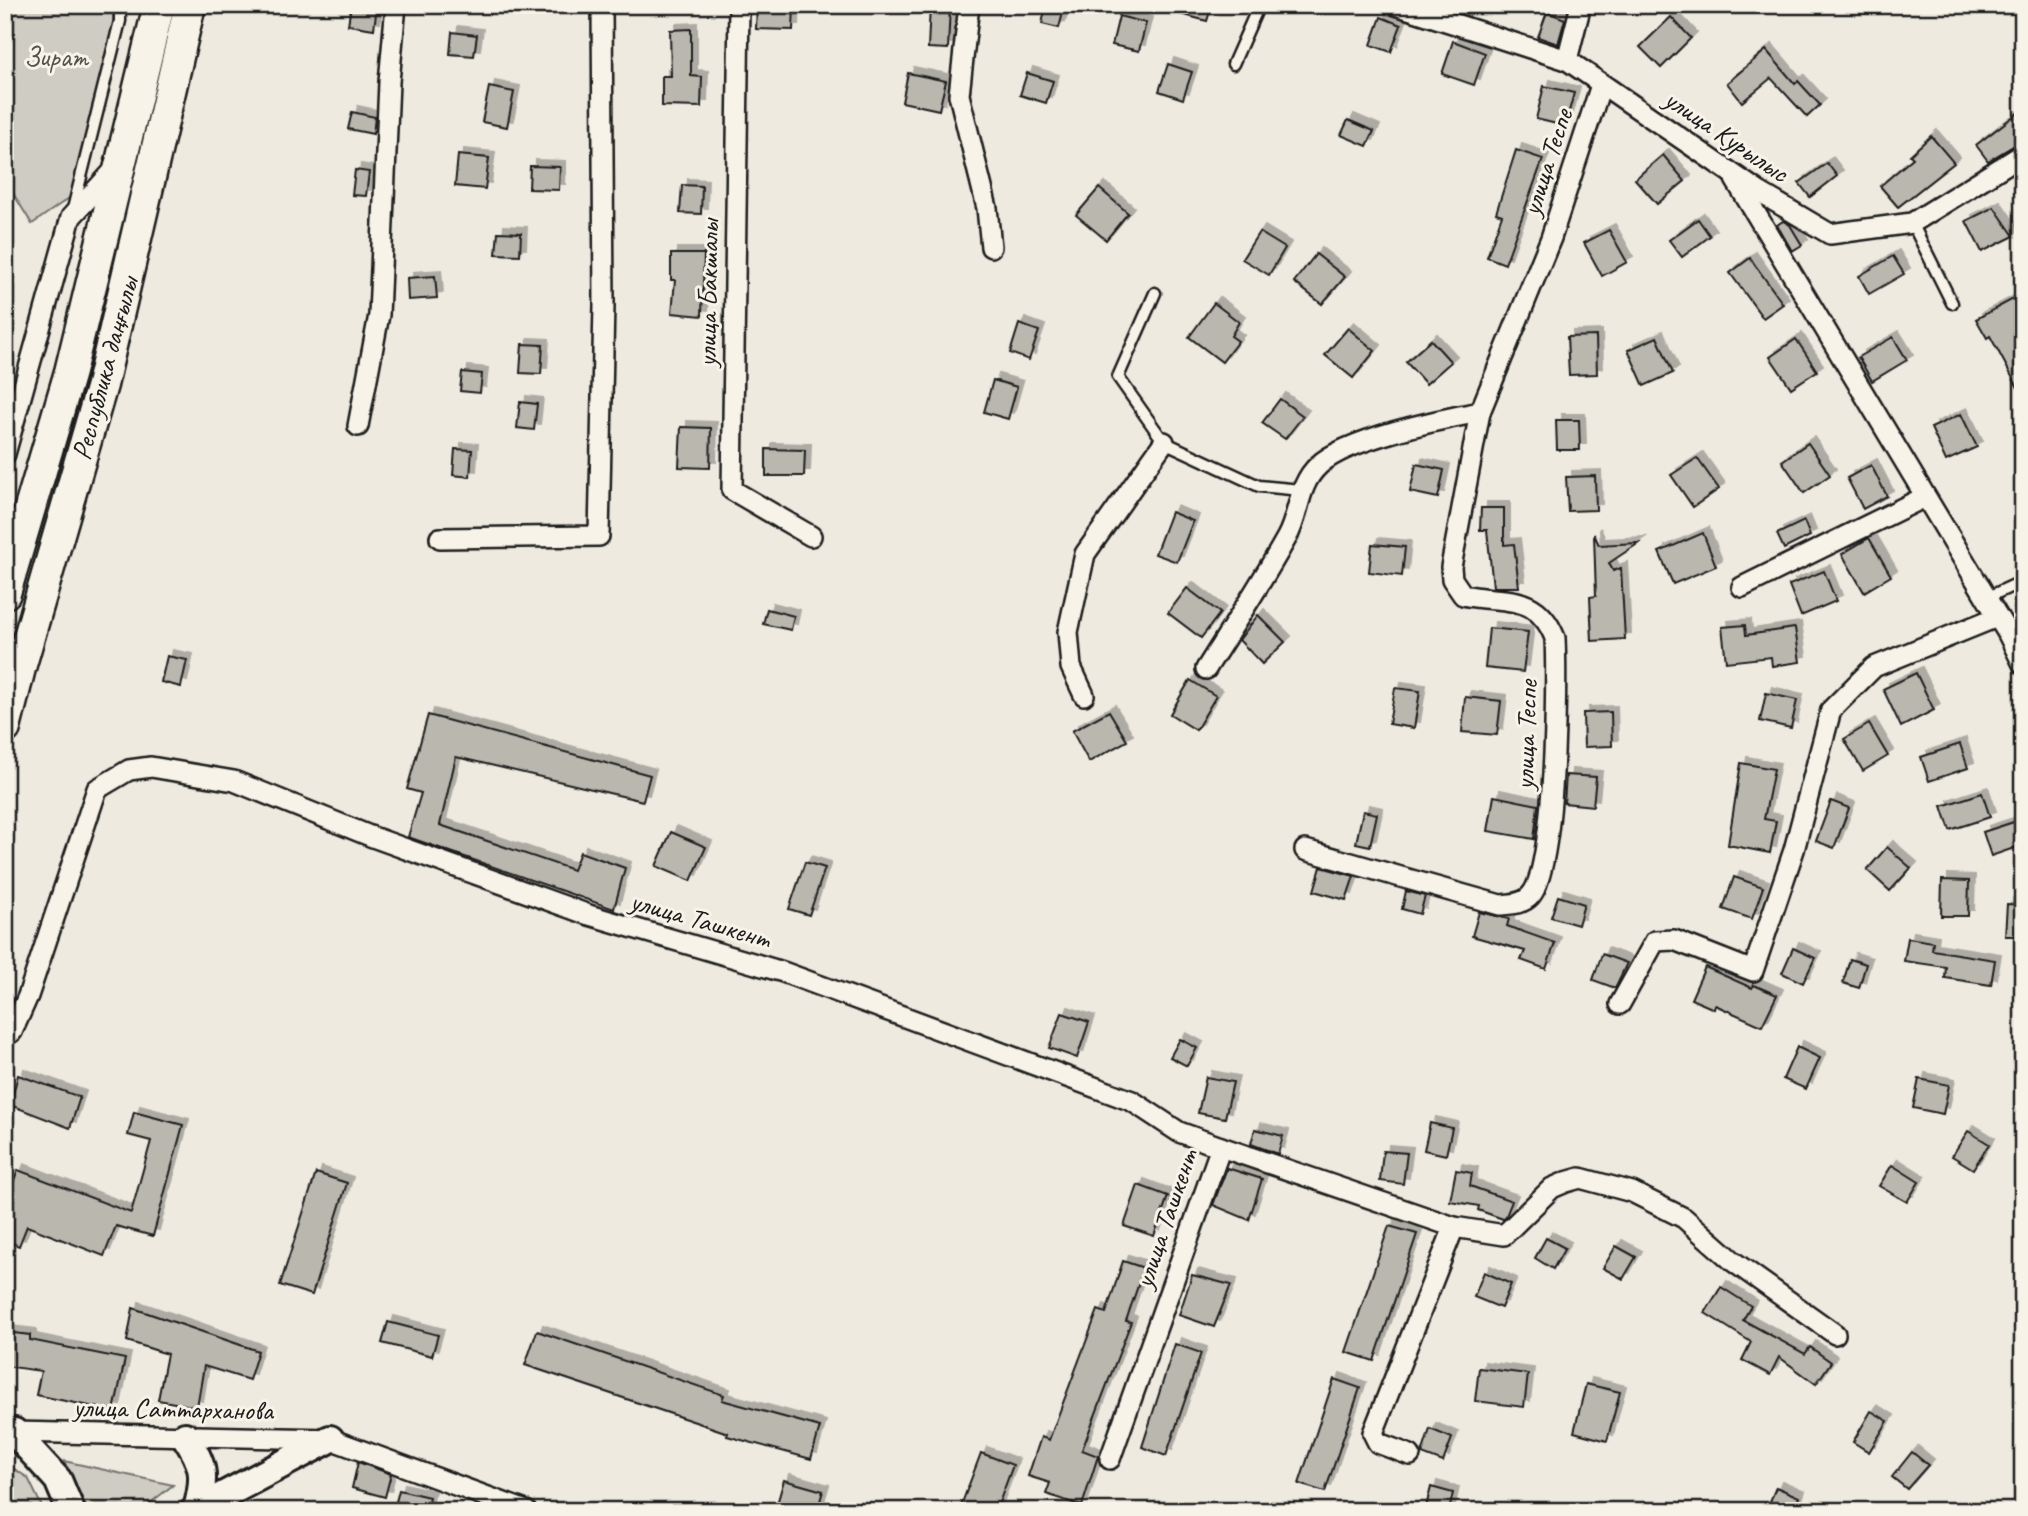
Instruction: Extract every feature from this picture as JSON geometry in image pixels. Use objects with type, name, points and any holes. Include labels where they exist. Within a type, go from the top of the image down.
[{"type":"main road","name":"Республика даңғылы","points":[[5,593],[70,372],[159,5]]},
{"type":"main road","name":"Республика даңғылы","points":[[5,728],[103,385],[190,5]]},
{"type":"street","points":[[358,426],[379,315],[389,82],[396,5]]},
{"type":"street","points":[[440,538],[599,536],[604,305],[602,5]]},
{"type":"street","name":"улица Бакшалы","points":[[739,5],[732,490],[811,536]]},
{"type":"street","points":[[969,5],[959,95],[987,208],[991,247]]},
{"type":"street","name":"улица Курылыс","points":[[1396,5],[1448,13],[1567,60],[1731,172],[1830,234],[1912,223],[2023,154]]},
{"type":"street","points":[[1567,60],[1581,5]]},
{"type":"street","name":"улица Теспе","points":[[1305,850],[1500,905],[1522,902],[1532,895],[1540,878],[1548,840],[1555,638],[1539,612],[1524,603],[1462,595],[1452,579],[1451,567],[1480,412],[1551,238],[1601,85]]},
{"type":"street","points":[[5,454],[71,217],[120,164]]},
{"type":"street","points":[[1731,172],[2023,664]]},
{"type":"street","points":[[1206,669],[1289,534],[1301,490],[1318,465],[1363,443],[1432,421],[1480,412]]},
{"type":"street","points":[[1084,695],[1071,667],[1068,632],[1085,554],[1164,442]]},
{"type":"street","points":[[1742,587],[1924,497]]},
{"type":"street","points":[[1620,1004],[1655,941],[1674,940],[1753,971],[1794,850],[1831,710],[1874,667],[1997,617]]},
{"type":"street","name":"улица Ташкент","points":[[5,1035],[12,1032],[28,996],[97,789],[128,770],[151,767],[234,781],[370,836],[589,915],[783,972],[1132,1101],[1179,1132],[1221,1147],[1110,1459]]},
{"type":"street","points":[[1221,1147],[1454,1227],[1504,1235],[1552,1188],[1580,1178],[1632,1192],[1684,1218],[1734,1262],[1835,1334]]},
{"type":"street","points":[[1410,1455],[1378,1443],[1373,1433],[1454,1227]]},
{"type":"street","points":[[10,1432],[58,1480],[71,1511]]},
{"type":"street","name":"улица Саттарханова","points":[[10,1432],[330,1439],[526,1511]]},
{"type":"street","points":[[185,1436],[200,1458],[204,1484],[201,1510]]},
{"type":"street","points":[[201,1510],[330,1439]]},
{"type":"lane","points":[[71,217],[120,21],[120,5]]},
{"type":"lane","points":[[1233,64],[1259,5]]},
{"type":"lane","points":[[1912,223],[1952,303]]},
{"type":"lane","points":[[1155,293],[1118,377],[1164,442],[1259,486],[1301,490]]},
{"type":"lane","points":[[1986,598],[2023,581]]},
{"type":"green space","name":"Зират","points":[[5,5],[113,5],[113,24],[79,191],[32,224],[11,190],[5,192]]},
{"type":"green space","points":[[64,1461],[173,1485],[140,1511],[88,1511]]},
{"type":"green space","points":[[5,1463],[28,1478],[44,1511],[5,1511]]},
{"type":"building","points":[[351,5],[377,5],[374,29],[348,25]]},
{"type":"building","points":[[757,5],[794,5],[793,30],[756,29]]},
{"type":"building","points":[[930,5],[950,5],[948,49],[928,48]]},
{"type":"building","points":[[1046,5],[1065,5],[1059,28],[1042,24]]},
{"type":"building","points":[[1166,5],[1212,5],[1207,21],[1165,10]]},
{"type":"building","points":[[1547,12],[1565,19],[1558,44],[1538,37]]},
{"type":"building","points":[[1119,16],[1146,23],[1139,51],[1112,45]]},
{"type":"building","points":[[1381,17],[1401,25],[1391,52],[1371,45]]},
{"type":"building","points":[[1671,17],[1691,38],[1661,68],[1640,47]]},
{"type":"building","points":[[691,29],[691,76],[702,77],[701,107],[662,106],[662,76],[671,76],[670,30]]},
{"type":"building","points":[[452,32],[477,35],[474,56],[450,54]]},
{"type":"building","points":[[1453,41],[1485,53],[1474,85],[1442,74]]},
{"type":"building","points":[[1766,50],[1795,84],[1798,81],[1820,105],[1807,117],[1771,78],[1742,102],[1727,83]]},
{"type":"building","points":[[1168,64],[1192,72],[1183,99],[1159,91]]},
{"type":"building","points":[[908,73],[946,81],[939,110],[902,102]]},
{"type":"building","points":[[1027,73],[1053,81],[1046,103],[1020,95]]},
{"type":"building","points":[[1544,86],[1574,93],[1565,126],[1536,119]]},
{"type":"building","points":[[489,87],[514,92],[507,127],[482,122]]},
{"type":"building","points":[[2023,109],[2023,140],[1988,161],[1976,145]]},
{"type":"building","points":[[352,112],[375,117],[373,134],[348,129]]},
{"type":"building","points":[[1348,120],[1374,131],[1367,146],[1341,135]]},
{"type":"building","points":[[1931,136],[1954,163],[1898,207],[1880,186],[1913,158],[1910,155]]},
{"type":"building","points":[[1516,150],[1543,159],[1505,264],[1487,257],[1502,215],[1496,213]]},
{"type":"building","points":[[458,155],[489,158],[485,189],[455,186]]},
{"type":"building","points":[[1663,155],[1685,181],[1657,204],[1635,179]]},
{"type":"building","points":[[1827,163],[1837,176],[1810,197],[1799,183]]},
{"type":"building","points":[[530,166],[560,167],[559,190],[529,189]]},
{"type":"building","points":[[355,170],[369,172],[366,196],[352,195]]},
{"type":"building","points":[[682,185],[702,186],[701,214],[680,213]]},
{"type":"building","points":[[1099,188],[1128,213],[1106,240],[1076,215]]},
{"type":"building","points":[[1994,207],[2014,236],[1982,252],[1966,221]]},
{"type":"building","points":[[1698,219],[1710,236],[1682,257],[1669,240]]},
{"type":"building","points":[[1783,221],[1790,225],[1802,245],[1792,251],[1777,225]]},
{"type":"building","points":[[1609,230],[1627,262],[1602,276],[1584,243]]},
{"type":"building","points":[[498,232],[521,233],[520,255],[496,254]]},
{"type":"building","points":[[1259,232],[1285,248],[1269,275],[1242,259]]},
{"type":"building","points":[[671,254],[704,254],[702,316],[672,313],[675,280],[671,280]]},
{"type":"building","points":[[1316,254],[1345,277],[1322,304],[1294,282]]},
{"type":"building","points":[[1893,256],[1904,274],[1869,294],[1859,276]]},
{"type":"building","points":[[1750,258],[1783,304],[1763,318],[1730,273]]},
{"type":"building","points":[[435,276],[437,298],[408,300],[407,278]]},
{"type":"building","points":[[2015,298],[2023,313],[2023,319],[2014,323],[2023,340],[2023,397],[1990,336],[1987,338],[1976,319]]},
{"type":"building","points":[[1214,303],[1239,322],[1231,336],[1238,341],[1222,362],[1189,337]]},
{"type":"building","points":[[1019,324],[1039,331],[1029,360],[1010,353]]},
{"type":"building","points":[[1348,328],[1375,351],[1353,378],[1325,355]]},
{"type":"building","points":[[1596,336],[1597,374],[1569,375],[1567,337]]},
{"type":"building","points":[[1657,337],[1673,373],[1644,386],[1628,350]]},
{"type":"building","points":[[1893,337],[1907,360],[1872,381],[1858,357]]},
{"type":"building","points":[[1796,339],[1817,371],[1791,388],[1770,357]]},
{"type":"building","points":[[1431,340],[1451,362],[1426,384],[1406,362]]},
{"type":"building","points":[[522,344],[543,345],[541,374],[520,373]]},
{"type":"building","points":[[462,372],[482,374],[480,393],[460,391]]},
{"type":"building","points":[[993,380],[1017,387],[1008,419],[984,412]]},
{"type":"building","points":[[1280,399],[1303,416],[1285,439],[1262,423]]},
{"type":"building","points":[[520,402],[537,404],[534,430],[517,428]]},
{"type":"building","points":[[1961,414],[1977,447],[1946,461],[1931,428]]},
{"type":"building","points":[[1556,420],[1579,420],[1580,450],[1557,450]]},
{"type":"building","points":[[681,427],[711,428],[710,468],[679,467]]},
{"type":"building","points":[[1808,443],[1830,475],[1804,493],[1782,461]]},
{"type":"building","points":[[455,449],[472,450],[470,477],[453,475]]},
{"type":"building","points":[[766,449],[805,450],[804,476],[766,476]]},
{"type":"building","points":[[1697,458],[1719,489],[1693,507],[1671,475]]},
{"type":"building","points":[[1416,464],[1444,470],[1438,498],[1410,492]]},
{"type":"building","points":[[1871,465],[1887,496],[1863,509],[1847,478]]},
{"type":"building","points":[[1595,476],[1596,510],[1568,511],[1566,477]]},
{"type":"building","points":[[1481,508],[1504,508],[1504,545],[1514,544],[1519,587],[1493,587],[1487,530],[1480,530]]},
{"type":"building","points":[[1171,512],[1193,521],[1177,562],[1155,554]]},
{"type":"building","points":[[1804,521],[1810,536],[1784,549],[1777,534]]},
{"type":"building","points":[[1703,533],[1716,566],[1673,584],[1659,552]]},
{"type":"building","points":[[1594,534],[1599,545],[1639,543],[1609,563],[1613,571],[1621,568],[1625,639],[1592,641],[1590,597],[1596,596]]},
{"type":"building","points":[[1869,538],[1891,576],[1864,592],[1842,554]]},
{"type":"building","points":[[1372,544],[1405,547],[1402,576],[1369,572]]},
{"type":"building","points":[[1824,571],[1836,601],[1801,616],[1789,585]]},
{"type":"building","points":[[1187,588],[1220,613],[1201,638],[1168,613]]},
{"type":"building","points":[[767,609],[794,616],[791,630],[763,624]]},
{"type":"building","points":[[1258,615],[1285,642],[1262,664],[1239,640]]},
{"type":"building","points":[[1745,625],[1746,635],[1795,628],[1800,662],[1772,666],[1771,657],[1726,662],[1722,627]]},
{"type":"building","points":[[1489,628],[1528,632],[1523,672],[1485,668]]},
{"type":"building","points":[[167,656],[187,660],[181,687],[161,682]]},
{"type":"building","points":[[1916,673],[1934,710],[1901,727],[1883,689]]},
{"type":"building","points":[[1190,680],[1216,696],[1196,730],[1170,714]]},
{"type":"building","points":[[1395,688],[1420,691],[1414,728],[1389,724]]},
{"type":"building","points":[[1766,693],[1797,700],[1791,728],[1760,721]]},
{"type":"building","points":[[1465,697],[1501,701],[1497,735],[1462,732]]},
{"type":"building","points":[[1109,711],[1127,741],[1089,762],[1072,731]]},
{"type":"building","points":[[1611,712],[1612,746],[1584,747],[1583,713]]},
{"type":"building","points":[[428,715],[650,775],[643,801],[456,757],[440,825],[573,870],[580,852],[625,868],[614,909],[408,837],[421,793],[407,789]]},
{"type":"building","points":[[1869,724],[1888,756],[1863,771],[1844,739]]},
{"type":"building","points":[[1960,744],[1968,768],[1929,781],[1921,757]]},
{"type":"building","points":[[1741,763],[1774,769],[1764,819],[1776,821],[1770,853],[1728,845]]},
{"type":"building","points":[[1566,775],[1596,777],[1593,806],[1564,803]]},
{"type":"building","points":[[1982,793],[1990,817],[1950,830],[1942,806]]},
{"type":"building","points":[[1494,796],[1538,805],[1534,839],[1488,831]]},
{"type":"building","points":[[1831,801],[1849,808],[1834,848],[1816,841]]},
{"type":"building","points":[[1363,811],[1377,814],[1370,846],[1356,843]]},
{"type":"building","points":[[2023,819],[2023,845],[1991,856],[1983,832]]},
{"type":"building","points":[[671,832],[706,847],[691,881],[656,866]]},
{"type":"building","points":[[1887,847],[1911,868],[1890,891],[1867,870]]},
{"type":"building","points":[[805,862],[825,868],[809,915],[789,909]]},
{"type":"building","points":[[1321,867],[1354,876],[1346,900],[1314,891]]},
{"type":"building","points":[[1734,877],[1763,887],[1752,919],[1723,909]]},
{"type":"building","points":[[1942,880],[1969,881],[1968,916],[1941,916]]},
{"type":"building","points":[[1406,891],[1425,896],[1420,914],[1402,909]]},
{"type":"building","points":[[1558,896],[1584,904],[1578,925],[1551,917]]},
{"type":"building","points":[[2007,904],[2023,905],[2023,936],[2005,936]]},
{"type":"building","points":[[1479,912],[1509,919],[1507,926],[1555,943],[1546,969],[1521,960],[1525,951],[1472,936]]},
{"type":"building","points":[[1908,938],[1933,942],[1932,950],[1995,960],[1991,985],[1945,978],[1946,967],[1904,961]]},
{"type":"building","points":[[1793,948],[1815,958],[1803,983],[1782,973]]},
{"type":"building","points":[[1602,954],[1627,963],[1615,988],[1593,980]]},
{"type":"building","points":[[1850,959],[1866,964],[1859,988],[1843,983]]},
{"type":"building","points":[[1705,967],[1752,988],[1754,985],[1777,995],[1762,1026],[1715,1005],[1714,1009],[1691,999]]},
{"type":"building","points":[[1062,1013],[1089,1022],[1077,1058],[1049,1048]]},
{"type":"building","points":[[1180,1039],[1197,1048],[1187,1066],[1170,1057]]},
{"type":"building","points":[[1797,1047],[1820,1058],[1806,1089],[1783,1079]]},
{"type":"building","points":[[18,1075],[80,1097],[70,1128],[10,1105]]},
{"type":"building","points":[[1206,1077],[1233,1082],[1225,1118],[1198,1113]]},
{"type":"building","points":[[1919,1079],[1949,1085],[1943,1114],[1913,1108]]},
{"type":"building","points":[[134,1112],[183,1125],[153,1236],[116,1226],[104,1256],[27,1226],[19,1246],[5,1240],[5,1203],[18,1170],[131,1213],[151,1141],[128,1135]]},
{"type":"building","points":[[1430,1123],[1452,1128],[1446,1155],[1424,1150]]},
{"type":"building","points":[[1255,1129],[1283,1136],[1278,1154],[1251,1144]]},
{"type":"building","points":[[1968,1131],[1989,1144],[1973,1169],[1952,1156]]},
{"type":"building","points":[[1383,1151],[1407,1153],[1403,1184],[1380,1181]]},
{"type":"building","points":[[1892,1165],[1919,1182],[1907,1202],[1879,1186]]},
{"type":"building","points":[[1227,1168],[1262,1179],[1249,1220],[1213,1205]]},
{"type":"building","points":[[1456,1170],[1472,1173],[1470,1186],[1512,1201],[1506,1216],[1503,1219],[1478,1210],[1479,1206],[1450,1201]]},
{"type":"building","points":[[316,1173],[347,1183],[312,1295],[280,1285]]},
{"type":"building","points":[[1138,1185],[1168,1196],[1154,1236],[1124,1226]]},
{"type":"building","points":[[1389,1226],[1417,1234],[1374,1361],[1346,1352]]},
{"type":"building","points":[[1546,1238],[1565,1248],[1553,1269],[1535,1258]]},
{"type":"building","points":[[1616,1246],[1636,1257],[1623,1279],[1603,1268]]},
{"type":"building","points":[[1123,1261],[1144,1268],[1126,1321],[1131,1322],[1082,1450],[1098,1456],[1082,1506],[1046,1494],[1050,1483],[1028,1476],[1041,1437],[1049,1440],[1098,1310],[1106,1313]]},
{"type":"building","points":[[1484,1272],[1511,1284],[1501,1308],[1474,1297]]},
{"type":"building","points":[[1192,1275],[1231,1285],[1214,1327],[1179,1315]]},
{"type":"building","points":[[1721,1287],[1751,1306],[1743,1320],[1805,1354],[1810,1347],[1831,1362],[1816,1384],[1779,1357],[1770,1375],[1742,1360],[1751,1342],[1705,1313]]},
{"type":"building","points":[[133,1308],[258,1351],[249,1380],[204,1366],[197,1407],[158,1400],[167,1354],[127,1341]]},
{"type":"building","points":[[388,1322],[438,1335],[432,1356],[382,1343]]},
{"type":"building","points":[[537,1331],[724,1395],[722,1400],[820,1427],[811,1459],[727,1436],[728,1433],[525,1365]]},
{"type":"building","points":[[5,1332],[30,1335],[30,1340],[125,1359],[114,1411],[36,1395],[41,1371],[5,1366]]},
{"type":"building","points":[[1175,1344],[1201,1353],[1166,1456],[1142,1447]]},
{"type":"building","points":[[1479,1368],[1528,1374],[1524,1407],[1475,1401]]},
{"type":"building","points":[[1334,1379],[1360,1388],[1325,1492],[1299,1484]]},
{"type":"building","points":[[1586,1384],[1620,1392],[1607,1441],[1574,1432]]},
{"type":"building","points":[[1871,1411],[1888,1421],[1869,1452],[1853,1442]]},
{"type":"building","points":[[1430,1429],[1452,1438],[1443,1462],[1422,1454]]},
{"type":"building","points":[[1912,1452],[1928,1465],[1907,1489],[1892,1477]]},
{"type":"building","points":[[981,1453],[1013,1465],[996,1511],[959,1511]]},
{"type":"building","points":[[358,1462],[391,1474],[385,1497],[352,1488]]},
{"type":"building","points":[[784,1480],[823,1491],[817,1511],[775,1511]]},
{"type":"building","points":[[1431,1487],[1453,1493],[1449,1511],[1425,1511]]},
{"type":"building","points":[[1776,1487],[1799,1497],[1794,1511],[1766,1511]]},
{"type":"building","points":[[399,1490],[429,1497],[426,1511],[395,1506]]}]
